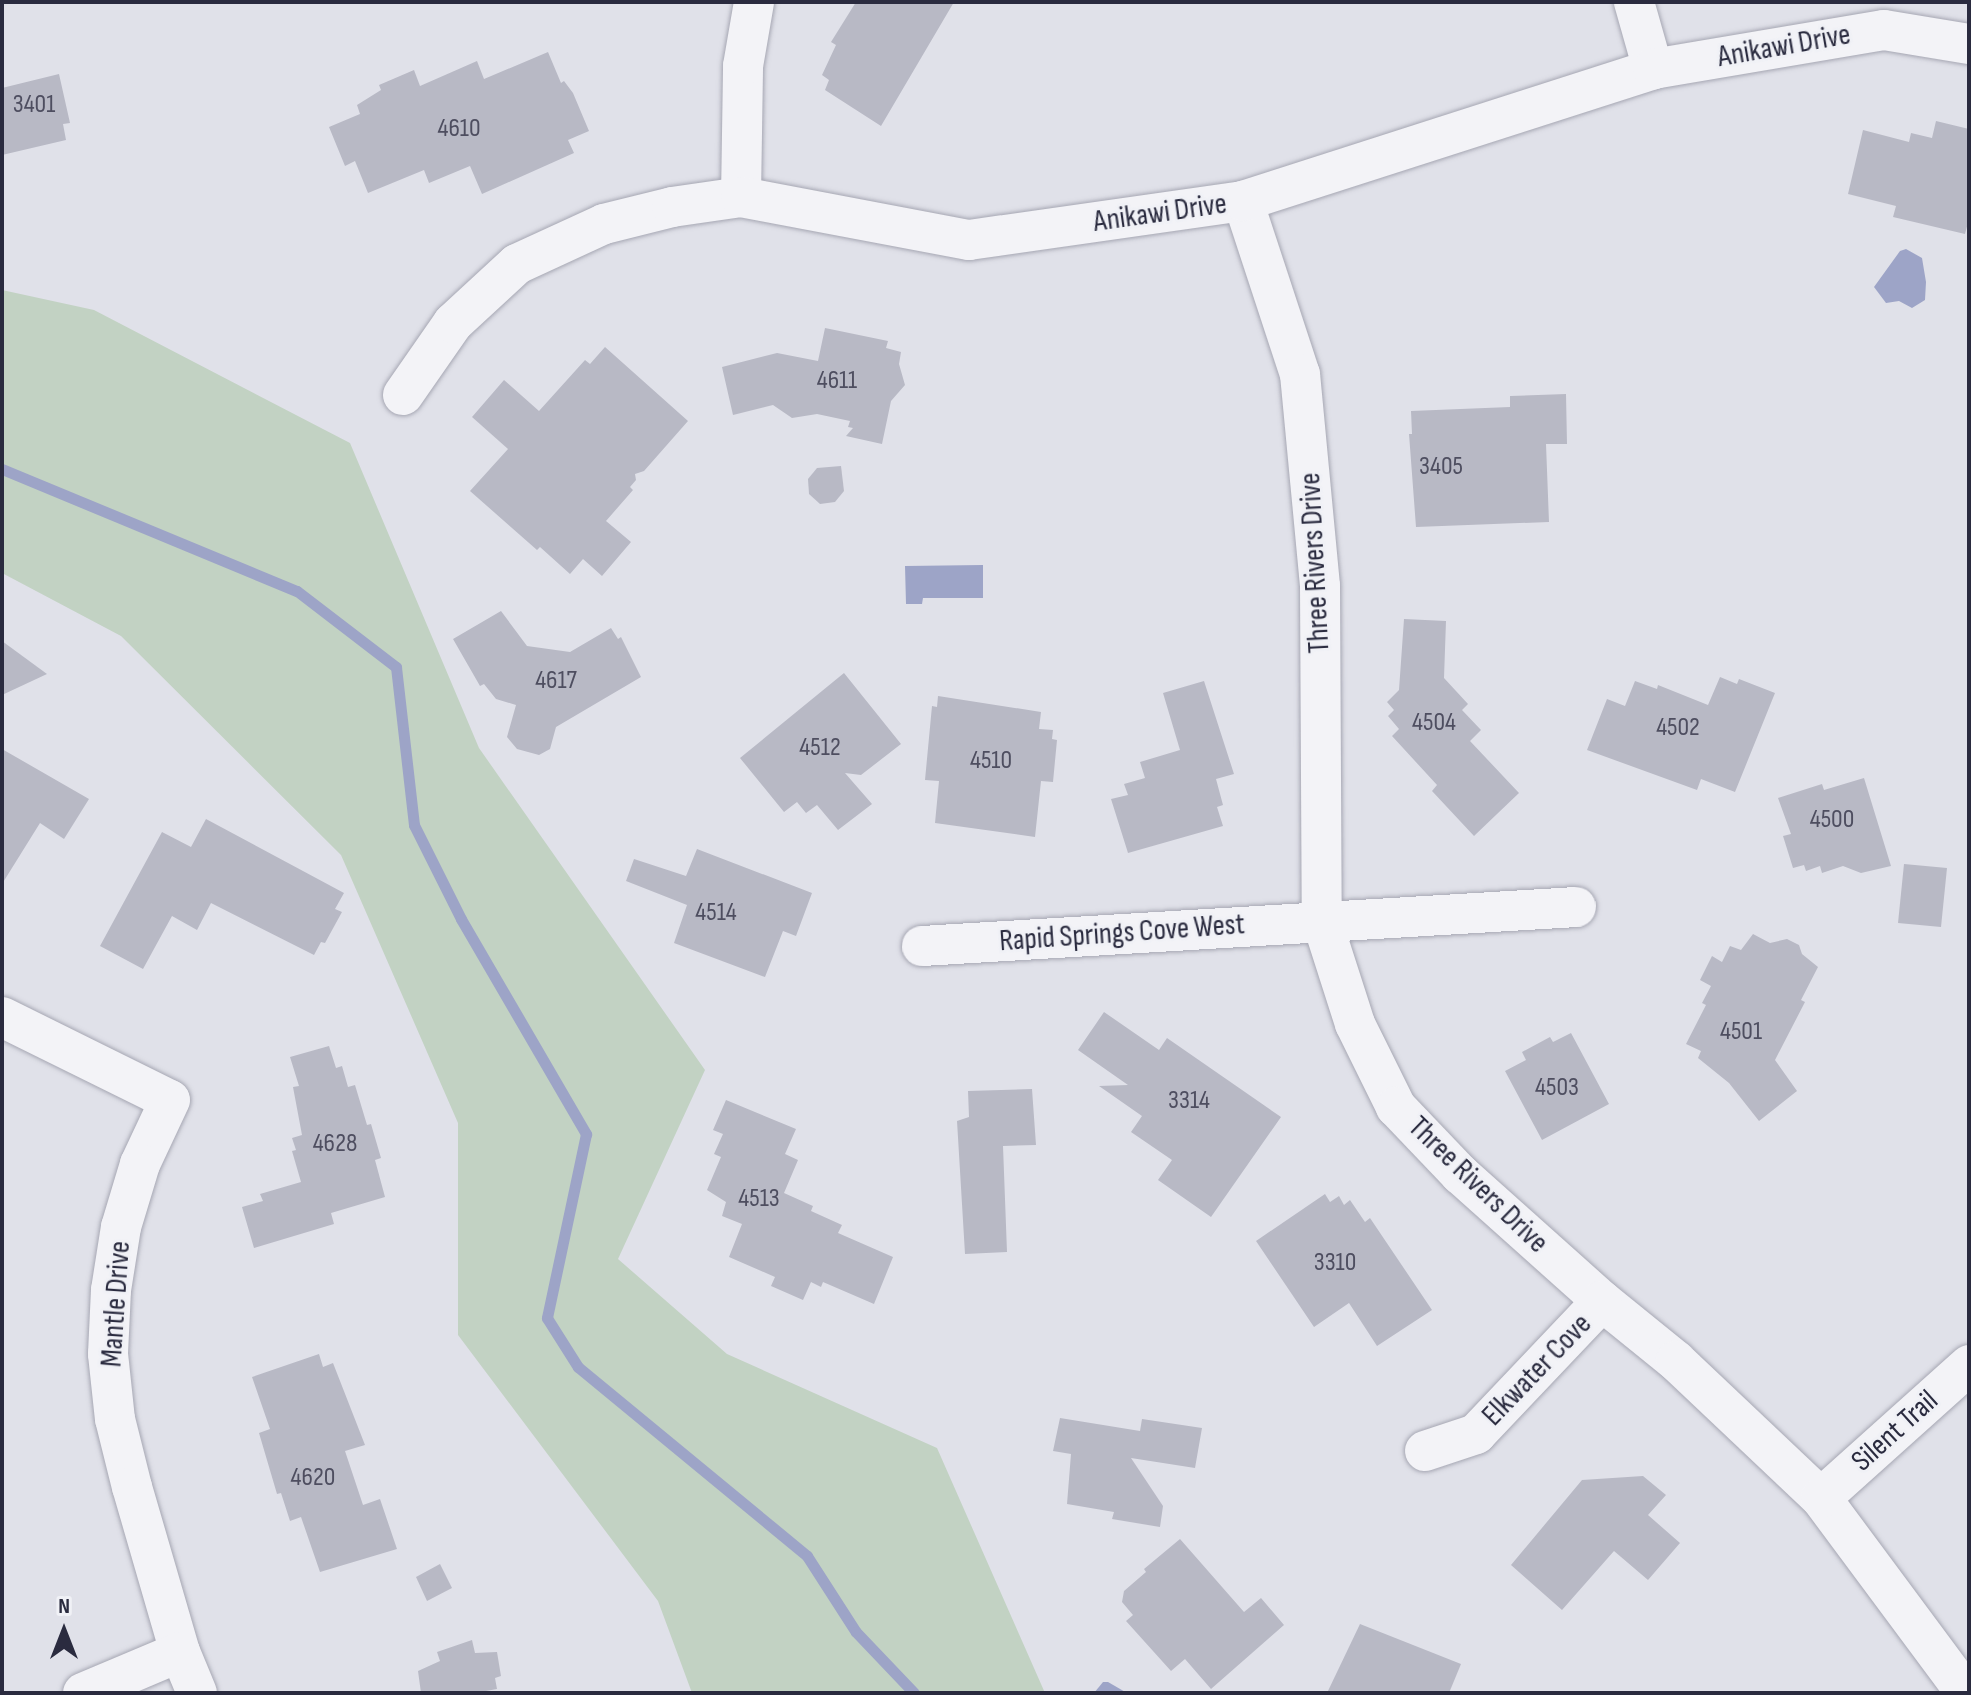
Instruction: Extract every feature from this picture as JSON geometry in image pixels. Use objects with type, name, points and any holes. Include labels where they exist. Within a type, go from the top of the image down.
[{"type":"street","points":[[741,197],[743,66],[754,2]]},
{"type":"street","points":[[1634,2],[1653,69]]},
{"type":"street","name":"Anikawi Drive","points":[[403,395],[453,323],[517,264],[604,224],[672,207],[741,197],[969,240],[1243,201],[1653,69],[1884,30],[1969,44]]},
{"type":"street","name":"Three Rivers Drive","points":[[1243,201],[1300,374],[1320,586],[1322,921],[1355,1024],[1396,1107],[1460,1174],[1602,1301],[1676,1361],[1821,1498],[1966,1693]]},
{"type":"street","name":"Rapid Springs Cove West","points":[[922,946],[1576,907]]},
{"type":"street","name":"Mantle Drive","points":[[2,1017],[170,1100],[140,1164],[121,1227],[111,1290],[108,1354],[122,1446],[180,1652],[197,1693]]},
{"type":"street","name":"Elkwater Cove","points":[[1425,1451],[1476,1434],[1602,1301]]},
{"type":"street","name":"Silent Trail","points":[[1821,1498],[1969,1365]]},
{"type":"street","points":[[83,1693],[180,1652]]},
{"type":"green space","points":[[2,290],[94,310],[350,443],[479,748],[705,1070],[618,1259],[727,1354],[937,1448],[1045,1693],[692,1693],[658,1601],[458,1335],[458,1123],[341,855],[121,636],[2,573]]},
{"type":"water","points":[[1906,249],[1922,258],[1926,282],[1925,300],[1912,308],[1899,301],[1886,303],[1874,287],[1900,251]]},
{"type":"water","points":[[983,565],[983,598],[923,598],[922,604],[906,604],[905,566]]},
{"type":"water","points":[[1103,1682],[1108,1682],[1127,1693],[1094,1693]]},
{"type":"building","points":[[856,2],[954,2],[881,126],[825,90],[829,80],[822,75],[836,45],[831,42]]},
{"type":"building","points":[[548,52],[561,83],[564,81],[573,93],[589,131],[568,140],[574,153],[482,194],[470,166],[429,183],[424,170],[368,193],[355,161],[345,166],[329,127],[360,114],[357,105],[381,90],[379,85],[414,70],[420,86],[477,61],[484,79]]},
{"type":"building","points":[[59,74],[70,123],[63,124],[66,140],[2,155],[2,88]]},
{"type":"building","points":[[1936,121],[1969,129],[1969,219],[1965,234],[1893,217],[1896,206],[1848,194],[1863,130],[1909,142],[1911,133],[1932,138]]},
{"type":"building","points":[[825,328],[888,341],[886,348],[901,352],[899,364],[905,385],[891,401],[882,444],[846,436],[853,428],[848,427],[850,421],[817,414],[792,418],[773,405],[733,415],[722,367],[777,353],[818,361]]},
{"type":"building","points":[[605,347],[688,421],[644,471],[635,474],[636,480],[630,487],[633,490],[606,521],[631,542],[602,576],[583,559],[570,574],[540,547],[537,550],[470,491],[508,449],[472,417],[504,380],[539,411],[585,360],[590,364]]},
{"type":"building","points":[[1566,394],[1567,444],[1546,444],[1549,522],[1416,527],[1409,434],[1412,434],[1411,411],[1510,407],[1510,396]]},
{"type":"building","points":[[841,466],[844,491],[835,502],[820,504],[809,494],[808,479],[817,468]]},
{"type":"building","points":[[501,611],[527,646],[570,652],[611,628],[618,639],[621,637],[641,677],[556,727],[550,749],[539,755],[517,749],[507,737],[516,705],[496,699],[484,684],[480,686],[453,639]]},
{"type":"building","points":[[1404,619],[1446,621],[1444,678],[1468,704],[1462,710],[1481,730],[1470,741],[1519,793],[1474,836],[1432,791],[1437,785],[1392,736],[1399,729],[1388,716],[1394,710],[1387,702],[1399,690]]},
{"type":"building","points":[[2,641],[47,674],[2,695]]},
{"type":"building","points":[[844,673],[901,744],[861,775],[845,773],[872,804],[838,830],[817,805],[806,813],[797,802],[784,812],[740,758]]},
{"type":"building","points":[[1720,677],[1737,684],[1739,679],[1775,693],[1735,792],[1701,779],[1697,790],[1587,750],[1607,699],[1625,706],[1635,681],[1657,689],[1658,685],[1708,705]]},
{"type":"building","points":[[1204,681],[1234,774],[1216,779],[1223,805],[1217,807],[1223,826],[1128,853],[1111,799],[1128,795],[1124,784],[1145,778],[1140,762],[1180,750],[1163,693]]},
{"type":"building","points":[[938,696],[1041,712],[1039,729],[1053,730],[1052,739],[1057,740],[1053,782],[1041,781],[1035,837],[935,823],[939,781],[925,780],[932,706],[937,707]]},
{"type":"building","points":[[2,749],[89,799],[64,839],[40,823],[2,884]]},
{"type":"building","points":[[1864,778],[1891,866],[1861,873],[1843,866],[1822,873],[1820,866],[1806,871],[1804,865],[1793,868],[1783,836],[1791,834],[1778,798],[1822,784],[1824,790]]},
{"type":"building","points":[[206,819],[344,893],[335,909],[342,912],[325,943],[321,942],[314,955],[211,903],[197,930],[172,916],[143,969],[100,946],[162,832],[191,847]]},
{"type":"building","points":[[697,849],[812,893],[796,936],[783,931],[765,977],[674,943],[687,905],[626,881],[634,859],[686,876]]},
{"type":"building","points":[[1904,864],[1947,868],[1941,927],[1898,923]]},
{"type":"building","points":[[1753,934],[1770,943],[1787,939],[1799,945],[1802,954],[1818,967],[1801,1000],[1805,1002],[1775,1060],[1797,1091],[1759,1121],[1729,1083],[1698,1058],[1701,1051],[1686,1044],[1706,1005],[1702,1003],[1711,986],[1700,980],[1712,956],[1722,962],[1730,946],[1741,950]]},
{"type":"building","points":[[1104,1012],[1159,1050],[1167,1038],[1281,1117],[1211,1217],[1158,1180],[1172,1160],[1131,1132],[1142,1116],[1099,1086],[1128,1085],[1078,1050]]},
{"type":"building","points":[[1571,1033],[1609,1104],[1542,1140],[1505,1071],[1526,1060],[1522,1052],[1550,1037],[1553,1042]]},
{"type":"building","points":[[329,1046],[336,1068],[342,1066],[348,1087],[355,1085],[367,1125],[371,1124],[381,1158],[375,1160],[385,1197],[331,1213],[334,1224],[254,1248],[242,1207],[263,1201],[260,1194],[301,1182],[292,1151],[296,1150],[292,1138],[302,1135],[293,1087],[299,1086],[290,1057]]},
{"type":"building","points":[[1032,1089],[1036,1145],[1003,1146],[1007,1252],[965,1254],[957,1121],[969,1117],[968,1091]]},
{"type":"building","points":[[726,1100],[796,1129],[785,1154],[798,1160],[784,1193],[813,1206],[811,1211],[842,1225],[838,1233],[893,1257],[874,1304],[823,1282],[821,1287],[811,1282],[803,1300],[771,1286],[775,1277],[729,1257],[742,1224],[722,1216],[726,1202],[707,1190],[721,1157],[714,1154],[723,1134],[713,1130]]},
{"type":"building","points":[[1325,1194],[1330,1202],[1339,1196],[1344,1205],[1350,1200],[1365,1222],[1370,1218],[1432,1310],[1377,1346],[1349,1303],[1314,1327],[1256,1241]]},
{"type":"building","points":[[319,1354],[323,1367],[333,1363],[365,1445],[345,1451],[363,1505],[380,1499],[397,1549],[320,1572],[301,1517],[290,1521],[281,1493],[277,1494],[259,1433],[270,1429],[252,1377]]},
{"type":"building","points":[[1060,1418],[1140,1431],[1142,1419],[1202,1428],[1195,1468],[1131,1458],[1163,1506],[1160,1527],[1112,1519],[1114,1512],[1067,1504],[1071,1454],[1053,1451]]},
{"type":"building","points":[[1643,1476],[1666,1495],[1648,1515],[1680,1543],[1648,1580],[1614,1551],[1562,1610],[1511,1565],[1582,1480]]},
{"type":"building","points":[[1180,1539],[1244,1612],[1261,1598],[1284,1625],[1211,1689],[1185,1659],[1171,1671],[1126,1621],[1133,1615],[1122,1602],[1124,1591],[1146,1572],[1144,1569]]},
{"type":"building","points":[[440,1564],[452,1588],[427,1601],[416,1577]]},
{"type":"building","points":[[1360,1624],[1461,1664],[1449,1693],[1327,1693]]},
{"type":"building","points":[[472,1640],[475,1653],[497,1652],[501,1676],[495,1678],[497,1689],[475,1693],[421,1693],[418,1671],[440,1661],[437,1652]]},
{"type":"waterway","points":[[2,469],[297,591],[396,667],[414,825],[461,919],[586,1134],[547,1318],[578,1367],[807,1556],[856,1632],[914,1693]]}]
